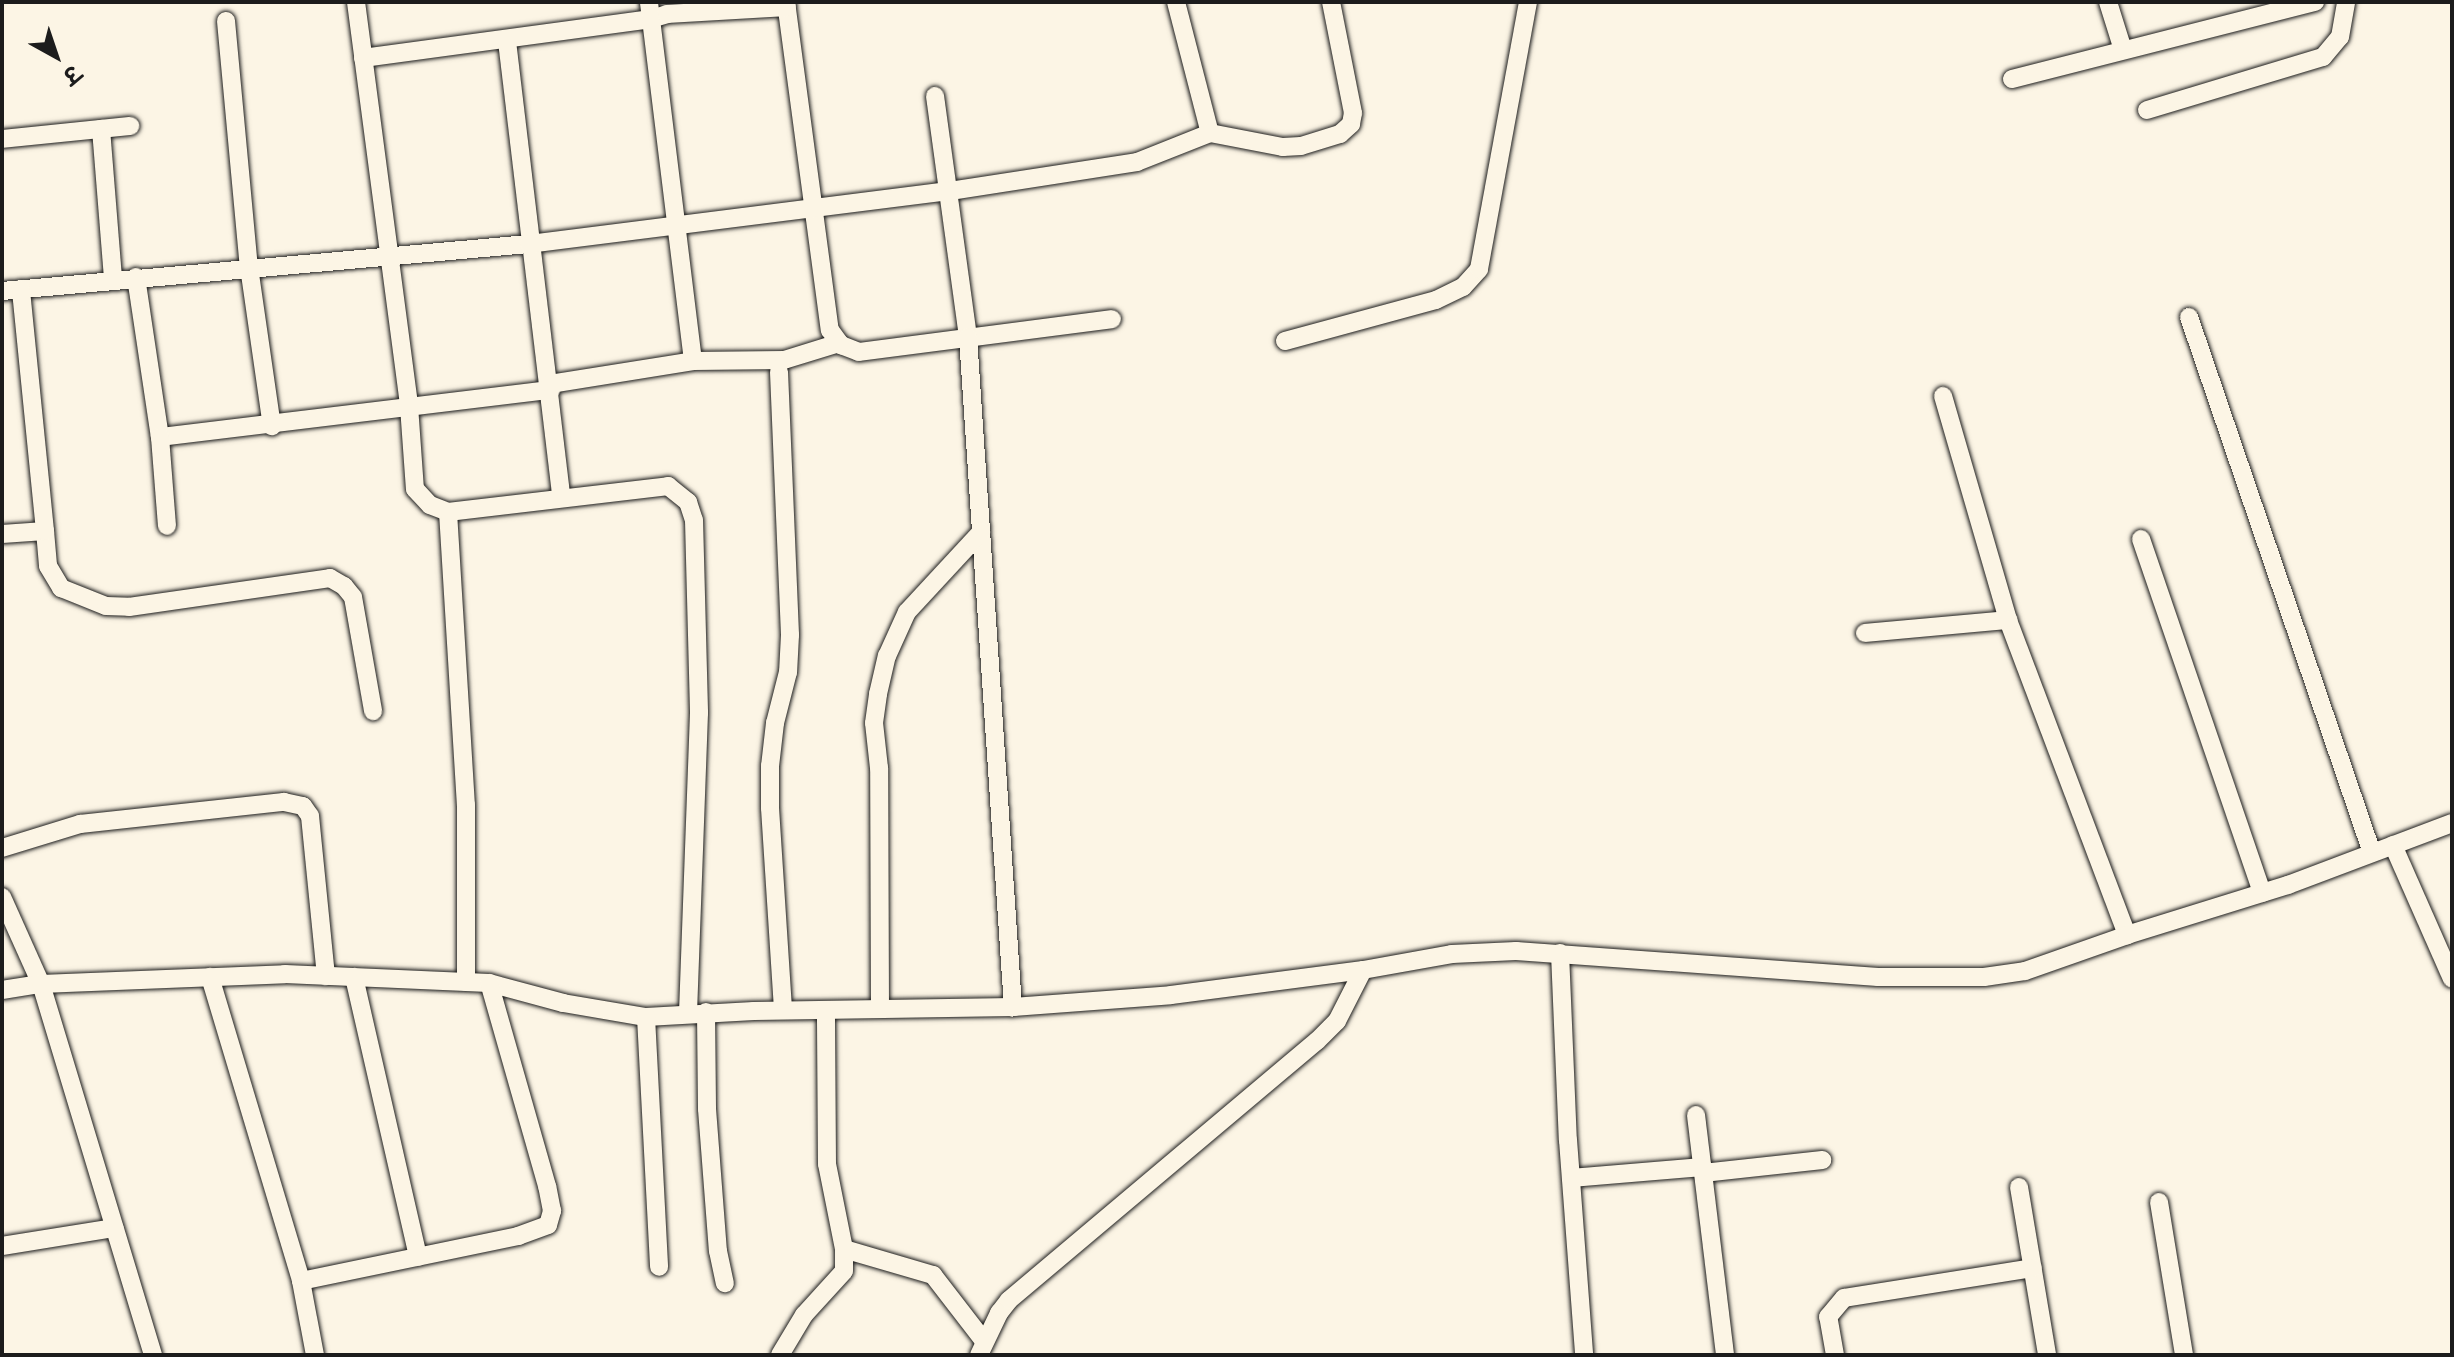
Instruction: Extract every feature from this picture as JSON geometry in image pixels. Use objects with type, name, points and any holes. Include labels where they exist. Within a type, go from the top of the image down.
[{"type":"street","points":[[356,2],[409,406],[415,489],[430,505],[448,512],[668,486],[688,502],[694,520],[699,713],[697,1013],[718,1251],[725,1283]]},
{"type":"street","points":[[1176,2],[1210,133]]},
{"type":"street","points":[[373,711],[353,597],[344,586],[330,578],[129,607],[106,606],[61,588],[48,566],[11,290],[529,244],[950,191],[1137,162],[1210,133],[1292,146],[1340,134],[1351,124],[1350,94],[1331,2]]},
{"type":"street","points":[[1285,341],[1436,300],[1463,287],[1479,269],[1528,2]]},
{"type":"street","points":[[2108,2],[2123,50]]},
{"type":"street","points":[[2012,79],[2315,2]]},
{"type":"street","points":[[2147,110],[2323,57],[2334,49],[2340,37],[2346,2]]},
{"type":"street","points":[[363,58],[507,41],[650,10],[667,14],[786,5],[830,330],[839,343],[859,352],[1112,319]]},
{"type":"street","points":[[650,10],[693,361]]},
{"type":"street","points":[[226,21],[249,267],[272,426]]},
{"type":"street","points":[[507,41],[561,497]]},
{"type":"street","points":[[935,96],[968,337],[1013,1007]]},
{"type":"street","points":[[2,139],[130,126]]},
{"type":"street","points":[[101,129],[113,279]]},
{"type":"street","points":[[136,277],[160,437],[167,526]]},
{"type":"street","points":[[2189,317],[2372,853]]},
{"type":"street","points":[[160,437],[272,426],[550,387],[693,361],[784,360],[839,343]]},
{"type":"street","points":[[779,372],[790,635],[788,672],[771,752],[770,808],[783,1010]]},
{"type":"street","points":[[1943,396],[2008,620],[2127,935]]},
{"type":"street","points":[[448,512],[466,805],[466,982]]},
{"type":"street","points":[[2,534],[45,531]]},
{"type":"street","points":[[880,1009],[879,768],[874,723],[878,694],[887,656],[907,612],[981,532]]},
{"type":"street","points":[[2141,539],[2262,893]]},
{"type":"street","points":[[1865,633],[2008,620]]},
{"type":"street","points":[[2,848],[80,824],[284,802],[303,806],[310,816],[326,976]]},
{"type":"street","points":[[2,990],[41,984],[210,977],[354,977],[489,983],[563,1003],[646,1017],[783,1010],[1013,1007],[1171,995],[1363,970],[1452,954],[1560,953],[1878,977],[1984,977],[2025,971],[2262,893],[2452,823]]},
{"type":"street","points":[[2393,845],[2452,979]]},
{"type":"street","points":[[2,897],[41,984],[153,1355]]},
{"type":"street","points":[[1560,953],[1571,1178],[1584,1355]]},
{"type":"street","points":[[844,1249],[933,1275],[982,1348],[1009,1300],[1317,1041],[1337,1021],[1363,970]]},
{"type":"street","points":[[210,977],[301,1281],[315,1355]]},
{"type":"street","points":[[354,977],[418,1257]]},
{"type":"street","points":[[301,1281],[518,1236],[548,1225],[552,1211],[489,983]]},
{"type":"street","points":[[780,1355],[804,1315],[844,1271],[844,1249],[827,1164],[826,1010]]},
{"type":"street","points":[[646,1017],[659,1267]]},
{"type":"street","points":[[1696,1115],[1725,1355]]},
{"type":"street","points":[[1571,1178],[1822,1160]]},
{"type":"street","points":[[2019,1187],[2047,1355]]},
{"type":"street","points":[[2159,1202],[2184,1355]]},
{"type":"street","points":[[2,1246],[115,1228]]},
{"type":"street","points":[[1835,1355],[1828,1317],[1844,1298],[2033,1268]]}]
